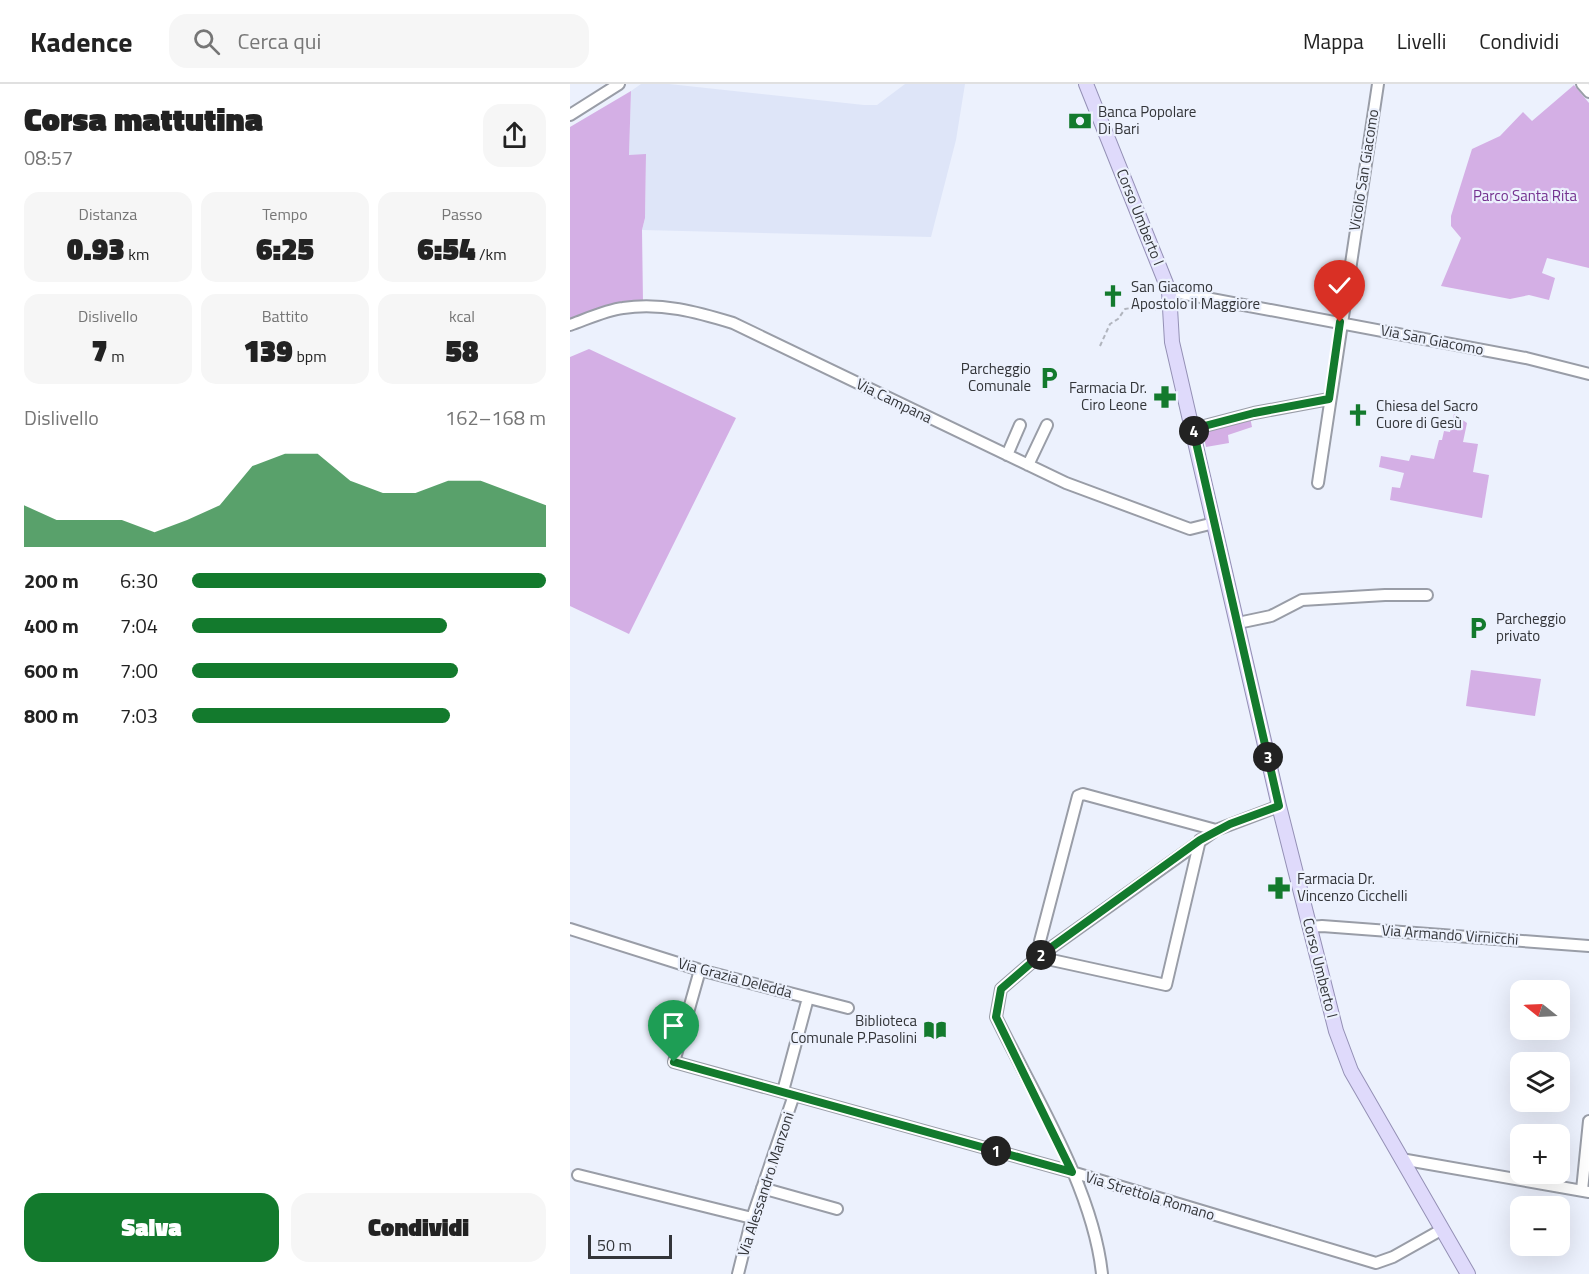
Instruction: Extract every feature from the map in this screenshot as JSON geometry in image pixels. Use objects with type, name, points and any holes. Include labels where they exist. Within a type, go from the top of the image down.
[{"type":"main road","name":"Corso Umberto I","points":[[1086,84],[1169,291],[1172,342],[1279,806],[1336,1031],[1351,1071],[1468,1274]]},
{"type":"street","points":[[570,115],[620,84]]},
{"type":"street","name":"Vicolo San Giacomo","points":[[1318,483],[1377,84]]},
{"type":"street","points":[[1582,84],[1589,92]]},
{"type":"street","name":"Via San Giacomo","points":[[1169,291],[1526,358],[1589,374]]},
{"type":"street","name":"Via Campana","points":[[570,325],[621,308],[650,306],[693,310],[734,322],[1066,483],[1190,529],[1214,523]]},
{"type":"street","points":[[1193,429],[1254,413],[1329,399]]},
{"type":"street","points":[[1007,455],[1020,425]]},
{"type":"street","points":[[1028,465],[1047,425]]},
{"type":"street","points":[[1238,623],[1271,616],[1302,600],[1427,595]]},
{"type":"street","points":[[1038,957],[1040,941],[1078,796],[1083,794],[1216,830]]},
{"type":"street","points":[[1102,1274],[1096,1238],[1072,1172],[996,1017],[1001,989],[1038,957],[1200,840],[1216,830],[1279,806]]},
{"type":"street","points":[[1038,957],[1166,985],[1200,840]]},
{"type":"street","name":"Via Armando Virnicchi","points":[[1310,927],[1322,926],[1589,946]]},
{"type":"street","name":"Via Grazia Deledda","points":[[570,929],[700,970],[808,998],[789,1093]]},
{"type":"street","name":"Via Strettola Romano","points":[[700,970],[674,1062],[1072,1172],[1376,1263],[1393,1257],[1441,1230]]},
{"type":"street","points":[[808,998],[848,1008]]},
{"type":"street","name":"Via Alessandro Manzoni","points":[[738,1274],[789,1093]]},
{"type":"street","points":[[1401,1159],[1585,1191],[1589,1121]]},
{"type":"street","points":[[578,1175],[752,1218]]},
{"type":"street","points":[[762,1188],[837,1209]]},
{"type":"path","points":[[1100,346],[1110,324],[1118,319],[1125,309],[1148,304],[1157,309],[1159,320]]},
{"type":"shaded area","points":[[641,84],[669,84],[877,105],[905,84],[965,84],[956,140],[931,237],[642,230],[645,218],[646,155],[629,155],[631,91]]},
{"type":"green space","name":"Parco Santa Rita","points":[[1574,85],[1589,103],[1589,268],[1547,258],[1542,273],[1555,278],[1549,300],[1529,295],[1510,299],[1441,286],[1461,238],[1451,226],[1451,216],[1472,149],[1500,136],[1523,112],[1532,121]]},
{"type":"green space","points":[[631,91],[629,155],[646,154],[645,218],[642,230],[643,303],[613,305],[570,319],[570,127]]},
{"type":"green space","points":[[589,349],[736,418],[629,634],[570,606],[570,357]]},
{"type":"green space","points":[[1454,414],[1467,423],[1463,442],[1478,444],[1473,472],[1489,475],[1482,518],[1390,500],[1392,487],[1400,488],[1404,473],[1379,467],[1381,456],[1409,461],[1411,455],[1434,459],[1444,431],[1450,432]]},
{"type":"green space","points":[[1250,417],[1252,427],[1228,435],[1229,443],[1206,447],[1202,429]]},
{"type":"green space","points":[[1471,670],[1541,679],[1535,716],[1466,706]]},
{"type":"place","name":"Banca Popolare Di Bari","points":[[1080,121]]},
{"type":"place","name":"San Giacomo Apostolo il Maggiore","points":[[1113,296]]},
{"type":"place","name":"Parcheggio Comunale","points":[[1049,378]]},
{"type":"place","name":"Farmacia Dr. Ciro Leone","points":[[1165,397]]},
{"type":"place","name":"Chiesa del Sacro Cuore di Gesù","points":[[1358,415]]},
{"type":"place","name":"Parcheggio privato","points":[[1478,628]]},
{"type":"place","name":"Farmacia Dr. Vincenzo Cicchelli","points":[[1279,888]]},
{"type":"place","name":"Biblioteca Comunale P.Pasolini","points":[[935,1030]]},
{"type":"route","points":[[674,1062],[1072,1172],[996,1017],[996,1005],[1001,989],[1006,982],[1038,957],[1200,840],[1216,830],[1279,806],[1193,429],[1254,413],[1329,399],[1340,322]]}]
